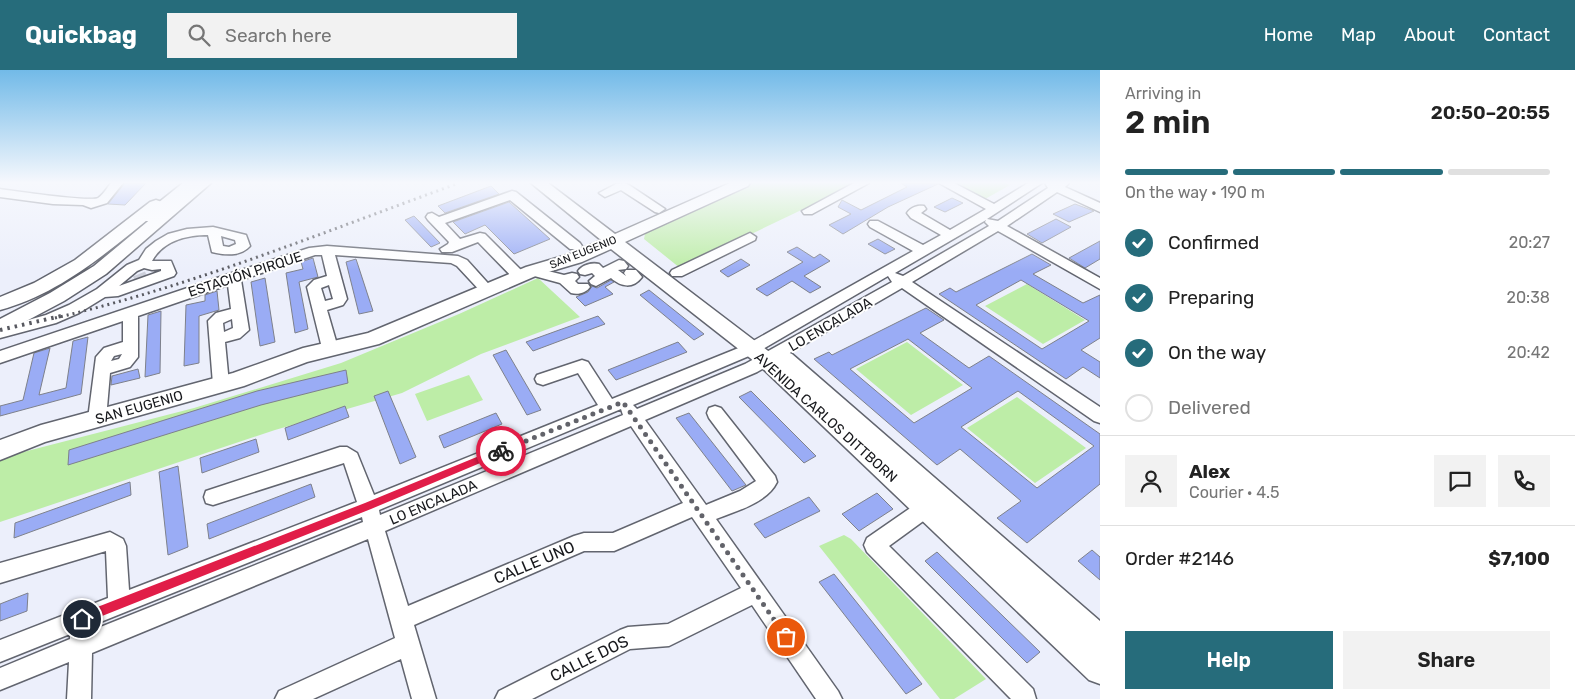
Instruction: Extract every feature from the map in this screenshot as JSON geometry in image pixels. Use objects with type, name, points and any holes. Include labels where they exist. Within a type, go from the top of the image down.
[{"type":"main road","points":[[0,304],[40,287],[81,264],[147,212]]},
{"type":"main road","points":[[0,328],[72,288],[126,250],[170,212]]},
{"type":"main road","name":"AVENIDA CARLOS DITTBORN","points":[[565,212],[610,260],[656,275],[765,351],[926,508],[1100,669]]},
{"type":"main road","name":"AVENIDA CARLOS DITTBORN","points":[[578,212],[610,260],[677,273],[1100,640]]},
{"type":"main road","name":"SAN EUGENIO","points":[[610,260],[655,212]]},
{"type":"main road","name":"SAN EUGENIO","points":[[229,382],[263,378],[302,369],[339,355],[372,338],[526,274],[564,262],[610,260],[692,212]]},
{"type":"main road","name":"SAN EUGENIO","points":[[0,450],[41,434],[229,382],[281,363],[372,338]]},
{"type":"main road","name":"SAN EUGENIO","points":[[0,440],[41,434]]},
{"type":"street","points":[[0,310],[44,291],[90,265],[154,212]]},
{"type":"street","points":[[0,323],[59,292],[103,263],[162,212]]},
{"type":"street","points":[[454,246],[455,241],[434,220],[458,212]]},
{"type":"street","points":[[538,212],[610,260],[656,275]]},
{"type":"street","points":[[914,212],[915,215],[950,235]]},
{"type":"street","name":"LO ENCALADA","points":[[765,351],[797,323],[990,212]]},
{"type":"street","name":"LO ENCALADA","points":[[0,651],[368,506],[722,371],[765,351],[812,335],[998,226],[1017,212]]},
{"type":"street","points":[[982,217],[1100,284]]},
{"type":"street","points":[[874,224],[924,251]]},
{"type":"street","points":[[0,332],[51,319],[74,309],[102,292],[112,293],[140,274],[147,255],[161,242],[200,230],[213,231]]},
{"type":"street","points":[[429,257],[480,237],[526,274],[568,279],[576,290],[583,287]]},
{"type":"street","points":[[677,273],[750,237]]},
{"type":"street","points":[[126,250],[128,261],[140,274]]},
{"type":"street","points":[[320,307],[338,302],[340,299],[327,250]]},
{"type":"street","name":"ESTACIÓN PIRQUE","points":[[0,357],[314,251],[327,250],[453,259],[462,263],[488,291]]},
{"type":"street","points":[[888,272],[1100,416]]},
{"type":"street","points":[[229,382],[217,339],[216,320],[239,312],[234,277]]},
{"type":"street","points":[[330,348],[315,285],[335,279]]},
{"type":"street","points":[[97,419],[104,356],[130,346],[131,312]]},
{"type":"street","points":[[797,323],[812,335]]},
{"type":"street","points":[[543,379],[582,366],[622,409],[699,510],[826,698]]},
{"type":"street","name":"LO ENCALADA","points":[[0,679],[374,527],[622,409]]},
{"type":"street","points":[[699,510],[763,487],[768,482],[714,413]]},
{"type":"street","points":[[214,497],[340,455],[347,455],[351,458],[368,506],[424,699]]},
{"type":"street","points":[[926,508],[874,545],[1025,696]]},
{"type":"street","name":"CALLE UNO","points":[[401,620],[574,545],[584,542],[608,543],[620,540],[699,510]]},
{"type":"street","points":[[0,573],[110,541],[116,546],[119,604]]},
{"type":"street","name":"CALLE DOS","points":[[507,699],[628,638],[669,635],[756,592]]},
{"type":"street","points":[[79,699],[82,619]]},
{"type":"street","points":[[287,699],[408,644]]},
{"type":"green space","points":[[684,212],[797,212],[680,268],[644,239],[646,229]]},
{"type":"green space","points":[[538,278],[580,317],[481,354],[402,393],[275,430],[0,522],[0,458],[194,408],[341,363],[459,314]]},
{"type":"green space","points":[[1027,284],[1085,320],[1043,344],[985,306]]},
{"type":"green space","points":[[907,342],[963,385],[911,415],[856,369]]},
{"type":"green space","points":[[469,375],[483,400],[427,421],[415,394]]},
{"type":"green space","points":[[1017,397],[1086,448],[1035,483],[967,428]]},
{"type":"green space","points":[[844,535],[851,539],[986,679],[954,699],[940,699],[819,546]]},
{"type":"building","points":[[480,212],[520,212],[550,239],[514,254],[485,225],[465,234],[453,222]]},
{"type":"building","points":[[848,212],[879,212],[843,234],[829,225],[851,214]]},
{"type":"building","points":[[1057,212],[1091,212],[1069,222],[1053,214]]},
{"type":"building","points":[[414,216],[440,243],[431,247],[405,220]]},
{"type":"building","points":[[1056,219],[1071,227],[1042,243],[1027,234]]},
{"type":"building","points":[[878,239],[895,249],[885,254],[868,244]]},
{"type":"building","points":[[1100,241],[1100,259],[1085,268],[1069,258]]},
{"type":"building","points":[[797,247],[814,258],[820,254],[830,261],[804,276],[821,287],[810,293],[792,281],[767,296],[756,289],[803,262],[787,252]]},
{"type":"building","points":[[1032,254],[1051,265],[1033,274],[1083,303],[1100,295],[1100,338],[1081,350],[1100,362],[1100,378],[1083,367],[1066,379],[939,294],[950,288],[956,292]],"holes":[[[1021,280],[1089,321],[1042,349],[976,305]]]},
{"type":"building","points":[[313,258],[318,277],[299,282],[308,329],[295,333],[286,273],[303,269],[301,262]]},
{"type":"building","points":[[356,259],[373,311],[359,314],[346,262]]},
{"type":"building","points":[[741,259],[750,265],[728,277],[720,271]]},
{"type":"building","points":[[265,278],[275,342],[260,346],[251,282]]},
{"type":"building","points":[[611,280],[614,282],[605,287],[613,294],[585,306],[576,297],[588,292],[592,286],[597,288]]},
{"type":"building","points":[[649,290],[704,334],[694,340],[640,295]]},
{"type":"building","points":[[217,291],[219,310],[199,316],[199,363],[184,366],[186,305],[205,301],[205,295]]},
{"type":"building","points":[[926,308],[944,320],[920,333],[969,368],[989,356],[1100,434],[1100,484],[1027,543],[997,518],[1021,501],[960,449],[937,465],[814,359],[829,352],[832,355]],"holes":[[[908,339],[972,388],[914,423],[850,369]],[[1018,391],[1094,446],[1037,488],[961,427]]]},
{"type":"building","points":[[161,311],[160,373],[145,377],[148,315]]},
{"type":"building","points":[[598,316],[605,324],[533,351],[526,342]]},
{"type":"building","points":[[88,337],[81,394],[0,416],[0,406],[23,400],[34,353],[50,348],[39,395],[66,388],[73,341]]},
{"type":"building","points":[[678,342],[687,352],[616,380],[608,370]]},
{"type":"building","points":[[506,350],[541,410],[527,415],[493,355]]},
{"type":"building","points":[[138,369],[140,378],[111,385],[112,376]]},
{"type":"building","points":[[346,370],[348,383],[261,405],[68,465],[69,450],[257,391]]},
{"type":"building","points":[[388,391],[416,457],[400,464],[374,396]]},
{"type":"building","points":[[751,391],[816,456],[804,463],[739,397]]},
{"type":"building","points":[[345,406],[349,417],[288,440],[285,428]]},
{"type":"building","points":[[496,413],[502,424],[444,448],[439,436]]},
{"type":"building","points":[[689,413],[746,485],[732,491],[676,418]]},
{"type":"building","points":[[256,439],[259,452],[202,473],[200,458]]},
{"type":"building","points":[[178,466],[188,547],[168,555],[159,472]]},
{"type":"building","points":[[130,482],[131,495],[14,538],[15,523]]},
{"type":"building","points":[[311,484],[315,497],[209,539],[207,524]]},
{"type":"building","points":[[877,493],[893,509],[859,531],[842,514]]},
{"type":"building","points":[[809,497],[820,511],[765,538],[754,524]]},
{"type":"building","points":[[1092,550],[1100,557],[1100,580],[1078,561]]},
{"type":"building","points":[[937,552],[1040,652],[1027,663],[925,561]]},
{"type":"building","points":[[834,574],[922,684],[906,694],[819,582]]},
{"type":"building","points":[[28,593],[27,611],[0,621],[0,604]]},
{"type":"tunnel","points":[[139,274],[142,281]]},
{"type":"railway","points":[[55,318],[107,305],[208,274],[379,212]]},
{"type":"railway","points":[[0,330],[61,316]]},
{"type":"way so far","points":[[501,451],[623,402],[786,637]]},
{"type":"route","points":[[82,619],[368,506],[501,451]]}]
